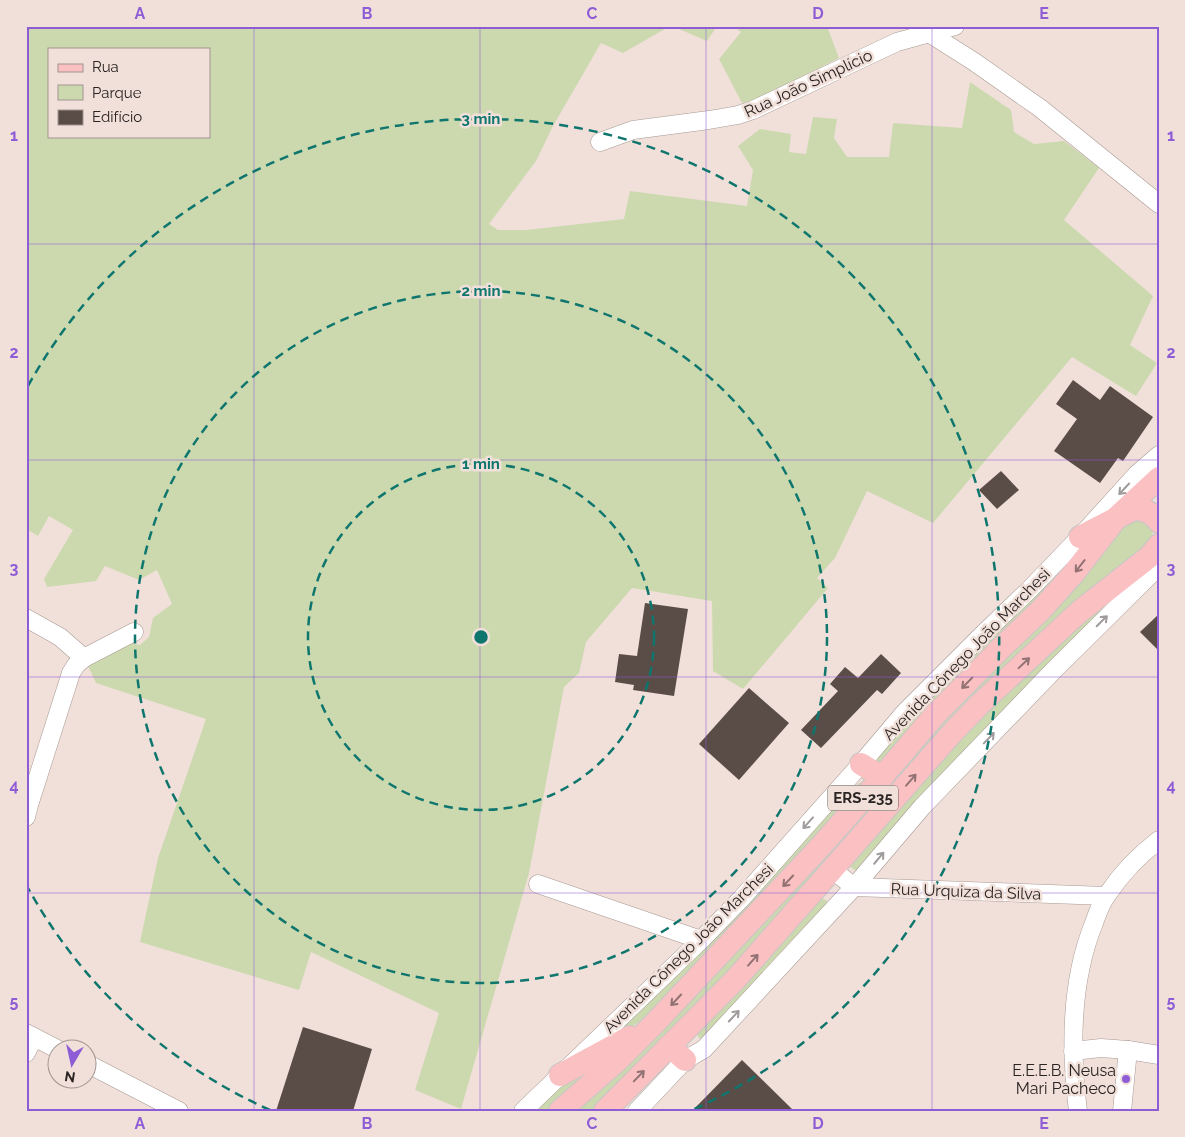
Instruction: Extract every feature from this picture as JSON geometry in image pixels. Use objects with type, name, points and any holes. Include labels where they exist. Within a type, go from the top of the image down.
[{"type":"main road","name":"Avenida Cônego João Marchesi","points":[[560,1111],[618,1060],[652,1025],[820,846],[934,716],[1041,610],[1074,573],[1118,516],[1159,478]]},
{"type":"main road","points":[[1080,537],[1134,509],[1142,509],[1152,514],[1159,522]]},
{"type":"main road","name":"ERS-235","points":[[605,1111],[677,1053],[735,980],[952,733],[980,704],[1079,612],[1149,557],[1159,545]]},
{"type":"main road","points":[[861,764],[882,777]]},
{"type":"main road","points":[[560,1075],[652,1025]]},
{"type":"street","name":"Rua João Simplício","points":[[600,142],[633,130],[738,115],[753,110],[924,30],[955,26]]},
{"type":"street","points":[[924,30],[974,61],[1040,108],[1159,204]]},
{"type":"street","name":"Avenida Cônego João Marchesi","points":[[523,1111],[701,940],[747,892],[905,712],[1030,589],[1137,474],[1159,455]]},
{"type":"street","points":[[637,1111],[677,1053],[704,1049],[854,887],[922,808],[1054,670],[1159,566]]},
{"type":"street","points":[[26,618],[60,637],[84,658]]},
{"type":"street","points":[[26,817],[72,672],[76,665],[84,658],[134,632]]},
{"type":"street","points":[[1078,1111],[1075,1089],[1073,1023],[1076,989],[1088,937],[1106,896],[1128,868],[1159,840]]},
{"type":"street","points":[[833,870],[854,887]]},
{"type":"street","points":[[538,884],[701,940]]},
{"type":"street","name":"Rua Urquiza da Silva","points":[[854,887],[1106,896]]},
{"type":"street","points":[[26,1053],[30,1035],[48,1044]]},
{"type":"street","points":[[1073,1051],[1100,1048],[1159,1055]]},
{"type":"street","points":[[1122,1111],[1128,1050]]},
{"type":"street","points":[[98,1069],[179,1111]]},
{"type":"green space","points":[[26,26],[670,26],[623,53],[601,43],[553,126],[536,161],[489,224],[498,230],[526,230],[624,219],[630,191],[747,206],[753,170],[738,146],[760,129],[791,134],[789,152],[806,154],[813,117],[837,119],[834,138],[847,157],[889,157],[893,123],[962,128],[970,82],[1011,110],[1014,132],[1034,144],[1064,141],[1099,168],[1064,220],[1153,296],[1130,345],[1157,363],[1136,396],[1072,357],[933,523],[867,491],[835,558],[817,578],[828,588],[743,689],[713,671],[712,601],[632,588],[586,642],[579,673],[564,687],[529,873],[461,1109],[415,1090],[439,1013],[311,952],[299,990],[140,942],[158,858],[206,719],[96,683],[88,666],[127,642],[140,645],[149,637],[153,618],[172,604],[157,570],[139,580],[105,566],[96,581],[47,587],[44,579],[73,530],[49,516],[38,536],[28,530],[26,532]]},
{"type":"green space","points":[[672,26],[717,26],[707,41]]},
{"type":"green space","points":[[733,26],[827,26],[839,58],[758,99],[742,103],[719,59],[741,32]]},
{"type":"green space","points":[[1130,520],[1145,520],[1152,530],[1151,543],[811,887],[594,1111],[576,1111],[1116,531]]},
{"type":"green space","points":[[1068,566],[885,767],[872,763],[908,719],[984,641]]},
{"type":"green space","points":[[1141,571],[859,871],[852,868],[849,863],[989,707]]},
{"type":"green space","points":[[859,783],[865,786],[644,1019],[630,1028],[615,1034],[729,920],[847,793]]},
{"type":"green space","points":[[822,898],[828,904],[704,1039],[699,1038],[697,1034],[699,1030]]},
{"type":"green space","points":[[612,1052],[550,1111],[535,1111],[564,1083]]},
{"type":"building","points":[[1073,380],[1100,400],[1110,386],[1153,417],[1123,461],[1118,458],[1100,483],[1054,451],[1077,419],[1056,404]]},
{"type":"building","points":[[1001,471],[1019,490],[997,509],[979,490]]},
{"type":"building","points":[[645,603],[688,609],[674,696],[633,690],[634,685],[615,682],[619,654],[637,656]]},
{"type":"building","points":[[1159,614],[1159,651],[1140,632]]},
{"type":"building","points":[[881,654],[901,673],[882,694],[877,690],[821,748],[801,730],[838,691],[830,684],[845,667],[858,678]]},
{"type":"building","points":[[749,688],[789,723],[739,780],[699,744]]},
{"type":"building","points":[[303,1027],[372,1049],[353,1111],[276,1111]]},
{"type":"building","points":[[742,1060],[794,1111],[692,1111]]},
{"type":"place","name":"E.E.E.B. Neusa Mari Pacheco","points":[[1126,1079]]}]
